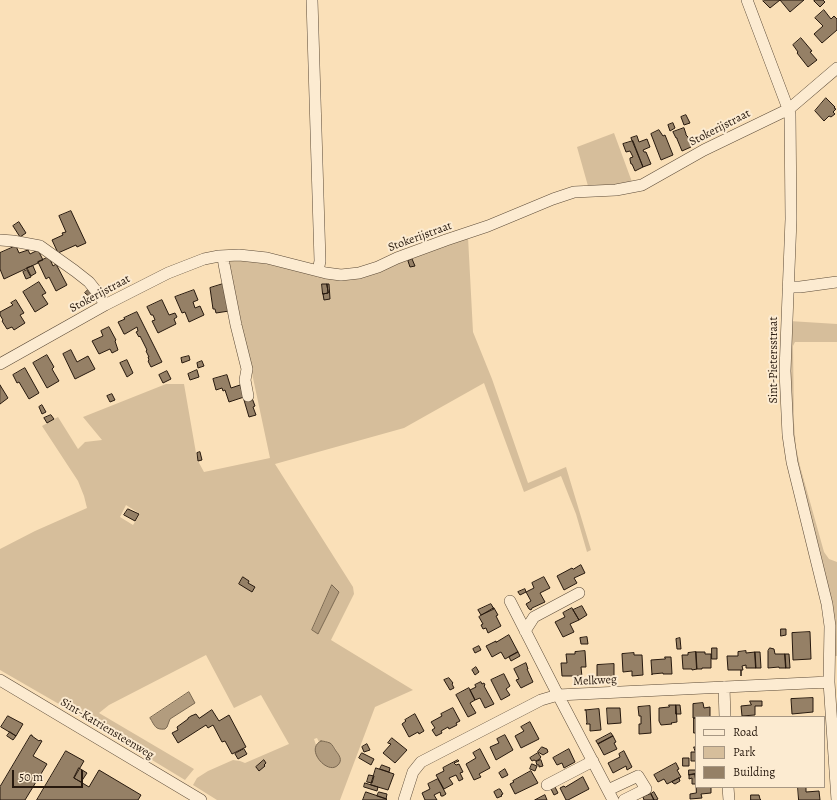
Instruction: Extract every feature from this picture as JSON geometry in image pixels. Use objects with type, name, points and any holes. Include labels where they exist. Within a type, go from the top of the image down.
[{"type":"street","points":[[312,0],[320,262],[318,271]]},
{"type":"street","name":"Sint-Pietersstraat","points":[[747,0],[790,114],[791,196],[785,371],[788,435],[792,462],[828,604],[830,626],[829,682],[834,724],[837,800]]},
{"type":"street","name":"Stokerijstraat","points":[[0,364],[105,305],[168,273],[204,259],[239,255],[267,258],[318,271],[341,275],[359,273],[446,240],[488,226],[553,199],[574,192],[616,190],[642,185],[704,150],[788,109],[837,68]]},
{"type":"street","points":[[0,240],[40,246],[89,282],[105,305]]},
{"type":"street","points":[[223,256],[236,325],[247,369],[245,380],[248,396]]},
{"type":"street","points":[[788,287],[800,287],[837,282]]},
{"type":"street","points":[[525,632],[534,617],[579,593]]},
{"type":"street","points":[[510,601],[613,800]]},
{"type":"street","name":"Sint-Katriensteenweg","points":[[0,680],[201,800]]},
{"type":"street","name":"Melkweg","points":[[404,800],[413,772],[421,762],[541,700],[558,695],[829,682]]},
{"type":"street","points":[[724,687],[725,716]]},
{"type":"street","points":[[547,785],[593,762]]},
{"type":"street","points":[[608,790],[638,776],[646,789],[624,800]]},
{"type":"street","points":[[728,788],[729,800]]},
{"type":"green space","points":[[614,133],[632,182],[605,187],[588,186],[577,147]]},
{"type":"green space","points":[[468,237],[473,332],[492,379],[528,483],[566,467],[591,550],[587,552],[576,514],[561,476],[524,492],[484,383],[404,428],[275,464],[353,587],[354,594],[331,640],[413,690],[375,707],[340,800],[217,800],[193,785],[197,778],[208,771],[233,760],[245,763],[289,744],[261,695],[234,708],[206,655],[109,705],[99,713],[194,769],[185,780],[0,670],[0,549],[35,531],[87,508],[78,481],[42,426],[58,417],[78,449],[85,442],[102,440],[83,417],[166,384],[184,384],[196,453],[198,461],[204,472],[270,458],[228,260],[257,259],[329,278]],"holes":[[[126,505],[140,514],[133,525],[120,517]],[[332,585],[339,592],[318,634],[312,630]],[[317,738],[319,742],[328,742],[333,745],[337,754],[336,766],[328,767],[315,749],[316,745],[314,739]]]},
{"type":"green space","points":[[789,321],[837,324],[837,342],[795,342],[793,346],[794,423],[796,447],[824,552],[829,559],[837,562],[837,656],[834,656],[792,449]]},
{"type":"shaded area","points":[[332,585],[339,592],[318,634],[312,630]]},
{"type":"shaded area","points":[[189,692],[195,703],[170,719],[165,729],[159,729],[156,727],[150,718]]},
{"type":"shaded area","points":[[321,741],[330,743],[333,746],[340,758],[338,765],[329,767],[319,760],[315,750],[316,745]]},
{"type":"building","points":[[780,0],[770,8],[763,1]]},
{"type":"building","points":[[780,0],[804,0],[790,12]]},
{"type":"building","points":[[823,0],[825,2],[820,7],[814,1]]},
{"type":"building","points":[[824,10],[831,19],[834,16],[837,19],[837,30],[822,43],[814,34],[823,26],[815,18]]},
{"type":"building","points":[[801,38],[812,51],[810,52],[817,60],[808,67],[797,53],[798,52],[793,45]]},
{"type":"building","points":[[826,98],[836,109],[833,112],[835,114],[831,117],[829,116],[824,121],[815,111]]},
{"type":"building","points":[[686,115],[690,123],[684,125],[681,117]]},
{"type":"building","points":[[673,123],[675,128],[670,131],[668,125]]},
{"type":"building","points":[[684,128],[691,147],[682,151],[673,132]]},
{"type":"building","points":[[659,130],[663,136],[665,135],[673,155],[661,160],[651,134]]},
{"type":"building","points":[[637,136],[639,142],[647,139],[650,147],[643,150],[646,152],[651,164],[643,167],[631,138]]},
{"type":"building","points":[[633,141],[643,167],[635,171],[630,160],[630,158],[633,157],[630,151],[626,152],[623,144]]},
{"type":"building","points":[[71,211],[86,243],[77,247],[76,245],[58,253],[52,240],[66,232],[59,216]]},
{"type":"building","points":[[19,222],[26,233],[20,237],[13,226]]},
{"type":"building","points":[[16,246],[19,253],[28,250],[30,254],[38,250],[43,260],[4,279],[0,269],[0,253]]},
{"type":"building","points":[[49,257],[53,266],[56,264],[67,285],[56,291],[49,277],[46,279],[38,262]]},
{"type":"building","points":[[412,259],[415,266],[410,267],[408,261]]},
{"type":"building","points":[[33,266],[36,273],[31,276],[27,268]]},
{"type":"building","points":[[27,270],[31,277],[26,279],[23,272]]},
{"type":"building","points":[[39,282],[46,293],[42,295],[48,304],[35,312],[23,292]]},
{"type":"building","points":[[223,284],[229,311],[216,313],[215,309],[213,309],[210,288]]},
{"type":"building","points":[[322,284],[327,284],[328,293],[323,294]]},
{"type":"building","points":[[327,284],[329,284],[330,299],[324,300],[323,294],[328,293]]},
{"type":"building","points":[[88,290],[94,295],[91,298],[85,293]]},
{"type":"building","points":[[194,290],[198,300],[193,302],[195,308],[200,306],[204,315],[189,322],[185,312],[182,313],[175,297]]},
{"type":"building","points":[[16,300],[24,313],[20,315],[25,323],[14,330],[12,327],[7,329],[2,321],[0,312],[13,305],[11,303]]},
{"type":"building","points":[[162,300],[169,315],[175,313],[177,317],[174,319],[176,324],[158,333],[152,321],[155,320],[153,315],[151,315],[147,307]]},
{"type":"building","points":[[137,312],[162,362],[151,367],[148,361],[149,357],[146,351],[147,350],[140,336],[139,337],[136,332],[138,331],[137,327],[124,334],[118,322]]},
{"type":"building","points":[[109,327],[116,340],[118,350],[112,353],[110,349],[99,354],[92,341],[103,336],[101,331]]},
{"type":"building","points":[[71,350],[77,362],[88,356],[95,369],[75,379],[63,354]]},
{"type":"building","points":[[47,355],[54,367],[52,369],[59,381],[47,388],[33,363]]},
{"type":"building","points":[[189,356],[190,360],[182,363],[181,358]]},
{"type":"building","points":[[127,360],[133,373],[127,377],[120,363]]},
{"type":"building","points":[[202,361],[204,366],[198,368],[197,363]]},
{"type":"building","points":[[25,368],[39,393],[29,399],[13,375]]},
{"type":"building","points":[[197,370],[199,377],[190,380],[188,374]]},
{"type":"building","points":[[167,371],[171,379],[163,383],[159,375]]},
{"type":"building","points":[[227,375],[231,388],[240,385],[244,397],[229,402],[225,390],[223,391],[222,388],[216,390],[213,379]]},
{"type":"building","points":[[0,385],[8,398],[0,404]]},
{"type":"building","points":[[112,394],[115,400],[110,402],[107,396]]},
{"type":"building","points":[[252,398],[256,415],[249,417],[244,400]]},
{"type":"building","points":[[42,405],[46,412],[42,414],[39,407]]},
{"type":"building","points":[[51,415],[54,419],[47,423],[44,418]]},
{"type":"building","points":[[200,452],[202,460],[198,461],[197,453]]},
{"type":"building","points":[[128,509],[139,514],[135,521],[124,515]]},
{"type":"building","points":[[581,565],[585,573],[574,578],[577,583],[564,590],[557,576]]},
{"type":"building","points":[[243,577],[249,581],[248,583],[255,587],[252,592],[239,584]]},
{"type":"building","points":[[544,577],[550,588],[540,593],[545,602],[532,608],[531,610],[526,604],[531,601],[526,592],[534,588],[532,583]]},
{"type":"building","points":[[525,589],[526,592],[520,595],[518,592]]},
{"type":"building","points":[[491,604],[494,609],[481,615],[478,610]]},
{"type":"building","points":[[582,606],[587,615],[579,620],[573,610]]},
{"type":"building","points":[[494,608],[501,626],[488,633],[486,628],[483,629],[481,625],[483,624],[479,617]]},
{"type":"building","points":[[572,608],[579,620],[570,624],[574,632],[563,637],[555,622],[565,617],[563,613]]},
{"type":"building","points":[[781,629],[786,629],[786,635],[781,636]]},
{"type":"building","points":[[810,632],[811,659],[793,660],[792,633]]},
{"type":"building","points":[[509,635],[518,652],[505,659],[501,652],[492,657],[486,646]]},
{"type":"building","points":[[587,637],[588,644],[581,644],[580,638]]},
{"type":"building","points":[[680,638],[681,649],[677,649],[676,639]]},
{"type":"building","points":[[479,646],[481,650],[475,653],[473,649]]},
{"type":"building","points":[[712,648],[717,648],[717,659],[712,659]]},
{"type":"building","points":[[770,648],[774,649],[775,654],[785,654],[786,668],[768,668],[768,651]]},
{"type":"building","points":[[585,651],[586,667],[581,667],[582,677],[562,676],[561,663],[567,663],[566,654],[575,654],[575,652]]},
{"type":"building","points":[[518,652],[520,656],[511,661],[509,657]]},
{"type":"building","points":[[696,652],[697,669],[683,669],[682,655],[688,655],[688,653]]},
{"type":"building","points":[[696,652],[711,654],[711,668],[697,669]]},
{"type":"building","points":[[738,652],[755,652],[756,668],[746,668],[746,665],[742,666],[743,670],[728,670],[727,656],[738,656]]},
{"type":"building","points":[[755,652],[760,652],[761,668],[756,668]]},
{"type":"building","points":[[634,653],[634,655],[642,655],[643,675],[632,676],[632,671],[623,672],[622,654]]},
{"type":"building","points":[[785,654],[789,654],[790,668],[786,668]]},
{"type":"building","points":[[665,657],[671,657],[672,674],[663,673],[652,675],[651,660],[665,659]]},
{"type":"building","points":[[526,663],[533,682],[521,688],[516,680],[519,679],[514,669]]},
{"type":"building","points":[[614,664],[614,677],[597,678],[597,665]]},
{"type":"building","points":[[476,667],[479,672],[475,675],[472,670]]},
{"type":"building","points":[[504,674],[510,686],[506,689],[510,695],[501,700],[491,680]]},
{"type":"building","points":[[449,678],[453,683],[454,688],[450,690],[444,680]]},
{"type":"building","points":[[481,682],[482,684],[484,683],[484,686],[494,704],[485,708],[480,698],[475,700],[470,690]]},
{"type":"building","points":[[469,688],[475,700],[470,703],[476,713],[468,717],[456,695]]},
{"type":"building","points":[[813,698],[813,712],[792,714],[791,699]]},
{"type":"building","points":[[750,701],[762,701],[762,706],[755,706],[755,715],[742,716],[741,706],[751,705]]},
{"type":"building","points":[[703,703],[704,708],[710,707],[710,716],[695,716],[695,718],[693,718],[693,704]]},
{"type":"building","points":[[669,705],[676,705],[677,722],[661,725],[659,721],[659,708],[669,707]]},
{"type":"building","points":[[676,705],[680,705],[681,714],[676,714]]},
{"type":"building","points":[[650,706],[651,733],[639,734],[641,716],[639,716],[638,707]]},
{"type":"building","points":[[453,708],[460,721],[456,723],[457,725],[449,729],[448,727],[436,736],[432,730],[435,728],[431,722],[442,716],[441,714]]},
{"type":"building","points":[[607,708],[620,708],[621,723],[608,724]]},
{"type":"building","points":[[599,709],[601,730],[590,731],[590,724],[586,724],[585,710]]},
{"type":"building","points":[[212,710],[219,721],[229,715],[246,747],[232,754],[225,741],[222,742],[213,725],[208,728],[206,725],[178,743],[172,733],[178,730],[177,727],[191,716],[196,714],[199,718]]},
{"type":"building","points":[[415,714],[424,731],[419,734],[418,732],[409,737],[402,724],[406,721],[405,720]]},
{"type":"building","points":[[8,716],[23,724],[16,736],[1,727]]},
{"type":"building","points":[[694,718],[695,718],[695,733]]},
{"type":"building","points":[[530,722],[539,739],[521,748],[515,736],[524,731],[521,727]]},
{"type":"building","points":[[10,732],[16,736],[13,740],[7,736]]},
{"type":"building","points":[[611,733],[613,736],[598,744],[596,741]]},
{"type":"building","points":[[31,735],[39,741],[42,741],[33,756],[47,764],[25,800],[0,800],[0,787]]},
{"type":"building","points":[[505,735],[513,750],[496,760],[490,747],[499,743],[497,739]]},
{"type":"building","points":[[613,736],[617,749],[604,755],[598,744]]},
{"type":"building","points":[[392,738],[407,750],[395,763],[383,753],[391,744],[388,743]]},
{"type":"building","points":[[367,744],[370,750],[364,752],[362,747]]},
{"type":"building","points":[[542,747],[547,749],[548,752],[543,755],[538,752]]},
{"type":"building","points":[[244,749],[247,754],[238,759],[235,754]]},
{"type":"building","points":[[480,749],[490,768],[479,774],[481,777],[474,780],[466,764],[476,758],[473,753]]},
{"type":"building","points":[[569,749],[575,762],[564,768],[562,763],[557,765],[553,758]]},
{"type":"building","points":[[66,751],[84,761],[74,778],[89,787],[99,770],[141,795],[138,800],[37,800]]},
{"type":"building","points":[[624,751],[632,767],[627,770],[626,766],[613,773],[608,763],[620,757],[619,754]]},
{"type":"building","points":[[691,752],[695,752],[695,761],[691,761]]},
{"type":"building","points":[[362,753],[374,759],[371,765],[359,758]]},
{"type":"building","points":[[538,753],[541,757],[540,759],[532,761],[530,758]]},
{"type":"building","points":[[683,758],[689,758],[689,766],[683,766]]},
{"type":"building","points":[[264,760],[266,763],[264,765],[265,766],[259,771],[256,767]]},
{"type":"building","points":[[458,760],[459,761],[454,763],[456,765],[459,764],[463,772],[460,773],[463,779],[459,781],[456,775],[449,778],[453,784],[444,789],[436,775],[444,771],[443,768]]},
{"type":"building","points":[[541,760],[543,766],[539,767],[536,762]]},
{"type":"building","points":[[676,763],[679,769],[677,770],[681,777],[667,784],[664,779],[658,782],[654,775]]},
{"type":"building","points":[[532,764],[537,766],[535,771],[530,769]]},
{"type":"building","points":[[382,765],[390,768],[389,772],[380,769]]},
{"type":"building","points":[[79,768],[87,773],[81,782],[74,778]]},
{"type":"building","points":[[376,768],[394,774],[388,790],[371,785]]},
{"type":"building","points":[[505,769],[508,775],[502,778],[499,773]]},
{"type":"building","points":[[689,770],[695,770],[695,774],[689,775]]},
{"type":"building","points":[[531,771],[538,783],[515,794],[510,784]]},
{"type":"building","points":[[695,774],[695,784],[692,784],[692,778],[689,779],[689,775]]},
{"type":"building","points":[[369,775],[374,776],[372,783],[367,782]]},
{"type":"building","points":[[583,777],[589,789],[566,800],[560,788],[565,787]]},
{"type":"building","points":[[679,778],[680,781],[675,784],[672,782]]},
{"type":"building","points":[[438,779],[446,794],[441,796],[440,792],[434,795],[437,800],[425,800],[422,793],[430,789],[428,784]]},
{"type":"building","points":[[365,783],[378,787],[377,791],[364,787]]},
{"type":"building","points":[[555,787],[558,793],[554,795],[551,789]]},
{"type":"building","points":[[696,788],[711,788],[711,793],[701,794],[702,798],[690,799],[690,794],[696,793]]},
{"type":"building","points":[[798,788],[806,788],[806,792],[819,791],[820,800],[799,800]]},
{"type":"building","points":[[499,789],[503,794],[497,798],[494,792]]},
{"type":"building","points":[[366,792],[387,799],[363,800]]},
{"type":"building","points":[[379,792],[387,794],[386,799],[377,796]]},
{"type":"building","points":[[654,792],[658,799],[656,800],[654,800],[651,794]]},
{"type":"building","points":[[651,794],[654,800],[644,800],[643,797]]},
{"type":"building","points":[[545,795],[547,800],[535,800]]},
{"type":"building","points":[[751,795],[759,795],[761,800],[751,800]]}]
